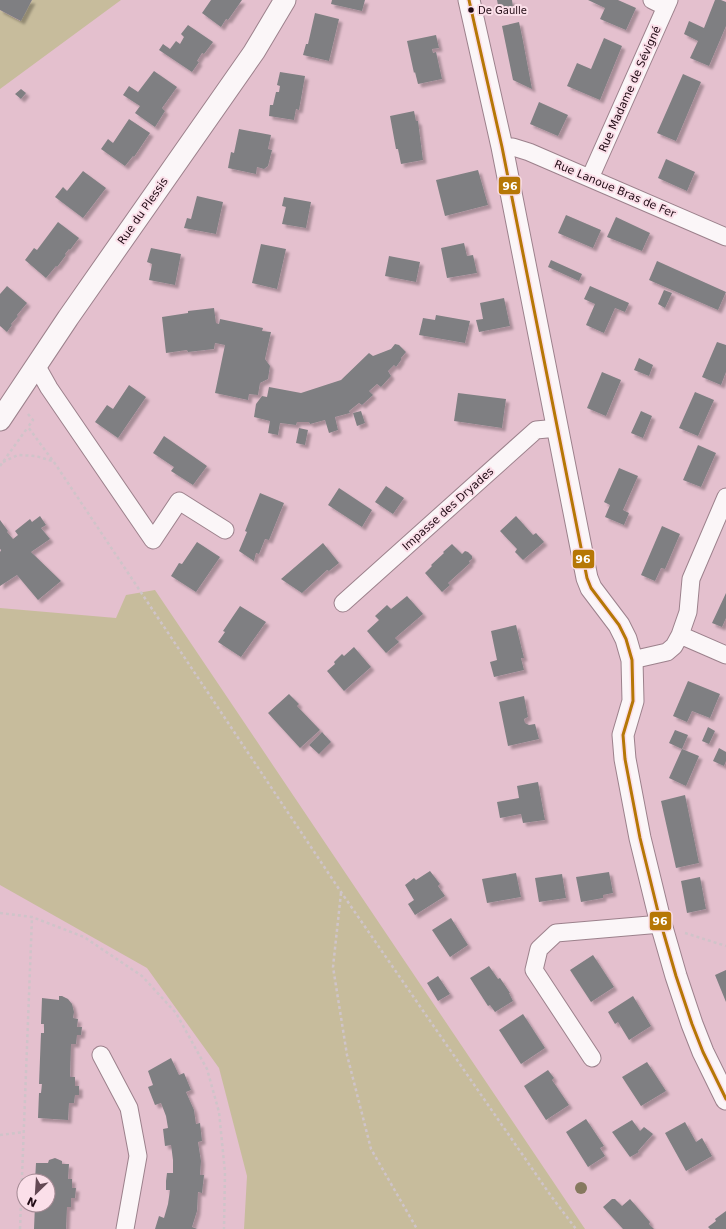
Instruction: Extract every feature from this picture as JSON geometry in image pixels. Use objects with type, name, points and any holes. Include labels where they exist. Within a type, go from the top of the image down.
[{"type":"street","name":"Rue du Plessis","points":[[0,420],[36,365],[254,52],[285,0]]},
{"type":"street","points":[[470,0],[502,148],[587,578],[591,588],[619,625],[626,639],[632,660],[634,701],[623,735],[625,759],[640,838],[661,924],[692,1024],[703,1052],[726,1099]]},
{"type":"street","name":"Rue Madame de Sévigné","points":[[590,178],[662,2]]},
{"type":"street","name":"Rue Lanoue Bras de Fer","points":[[502,148],[513,147],[529,152],[726,237]]},
{"type":"street","points":[[36,365],[49,388],[153,540],[179,501],[225,530]]},
{"type":"street","name":"Impasse des Dryades","points":[[343,603],[536,430],[558,428]]},
{"type":"street","points":[[632,660],[667,652],[674,646],[680,635],[688,612],[691,580],[726,498]]},
{"type":"street","points":[[680,635],[726,655]]},
{"type":"street","points":[[592,1058],[534,970],[539,949],[556,933],[661,924]]},
{"type":"street","points":[[101,1055],[129,1108],[138,1156],[125,1229]]},
{"type":"path","points":[[0,466],[33,420],[16,397]]},
{"type":"path","points":[[28,427],[191,666],[341,892],[551,1196],[576,1229]]},
{"type":"path","points":[[3,462],[18,455],[36,456],[52,461]]},
{"type":"path","points":[[341,892],[333,967],[347,1055],[371,1149],[417,1229]]},
{"type":"path","points":[[0,913],[32,917],[84,937],[142,976],[176,1013],[207,1069],[219,1112],[225,1172],[224,1229]]},
{"type":"path","points":[[20,1229],[32,917]]},
{"type":"path","points":[[661,924],[726,946]]},
{"type":"path","points":[[0,1136],[24,1132]]},
{"type":"shaded area","points":[[32,0],[121,0],[0,89],[0,10],[20,21]]},
{"type":"shaded area","points":[[155,590],[585,1229],[244,1229],[247,1176],[219,1068],[147,968],[0,885],[0,608],[116,618],[126,595]]},
{"type":"building","points":[[0,0],[32,0],[21,21],[0,10]]},
{"type":"building","points":[[211,0],[242,0],[228,20],[226,19],[221,27],[202,13]]},
{"type":"building","points":[[332,0],[365,0],[362,11],[331,4]]},
{"type":"building","points":[[497,0],[512,0],[513,7],[499,10]]},
{"type":"building","points":[[588,0],[618,0],[636,8],[626,30],[600,19],[605,8]]},
{"type":"building","points":[[715,0],[726,2],[726,26],[709,66],[690,58],[698,41],[684,34],[689,21],[704,28]]},
{"type":"building","points":[[315,13],[339,19],[329,61],[303,55],[306,44],[308,44]]},
{"type":"building","points":[[519,22],[532,89],[513,80],[502,26]]},
{"type":"building","points":[[188,25],[213,42],[204,54],[202,53],[197,61],[199,62],[192,72],[159,50],[163,44],[170,49],[176,41],[180,44],[184,37],[181,34]]},
{"type":"building","points":[[436,35],[439,48],[432,49],[433,53],[436,52],[442,79],[418,84],[407,41]]},
{"type":"building","points":[[604,38],[622,46],[600,100],[567,86],[577,63],[591,69]]},
{"type":"building","points":[[154,71],[177,87],[162,108],[165,111],[155,127],[135,113],[140,106],[123,95],[129,86],[138,92]]},
{"type":"building","points":[[280,72],[305,76],[299,110],[296,109],[294,120],[269,116],[270,105],[273,105],[276,92],[279,92],[280,86],[277,85]]},
{"type":"building","points":[[683,74],[701,82],[676,141],[657,133]]},
{"type":"building","points":[[21,89],[26,93],[21,99],[15,94]]},
{"type":"building","points":[[539,102],[568,115],[558,136],[530,124]]},
{"type":"building","points":[[414,111],[416,121],[418,121],[423,160],[401,164],[398,149],[396,149],[390,116]]},
{"type":"building","points":[[129,119],[150,133],[134,157],[133,156],[125,166],[101,149],[108,139],[113,143]]},
{"type":"building","points":[[239,129],[271,135],[268,149],[272,150],[268,166],[264,169],[257,167],[256,174],[228,168],[231,152],[234,153]]},
{"type":"building","points":[[666,159],[695,172],[687,191],[658,178]]},
{"type":"building","points":[[478,170],[488,205],[445,216],[436,180]]},
{"type":"building","points":[[83,171],[106,188],[83,218],[55,197],[63,187],[67,191]]},
{"type":"building","points":[[197,196],[223,202],[216,234],[184,228],[187,218],[191,219]]},
{"type":"building","points":[[284,197],[311,202],[306,228],[282,224],[286,207],[282,206]]},
{"type":"building","points":[[566,215],[601,230],[593,248],[558,233]]},
{"type":"building","points":[[616,217],[650,233],[642,251],[607,237]]},
{"type":"building","points":[[58,222],[79,238],[65,254],[66,255],[57,267],[56,266],[46,278],[25,260],[34,248],[37,250]]},
{"type":"building","points":[[464,243],[467,256],[473,255],[477,273],[447,278],[441,248]]},
{"type":"building","points":[[261,244],[286,249],[277,289],[252,283]]},
{"type":"building","points":[[151,248],[181,254],[175,285],[149,280],[152,264],[147,262]]},
{"type":"building","points":[[389,256],[420,262],[416,282],[385,276]]},
{"type":"building","points":[[551,260],[582,274],[579,281],[548,267]]},
{"type":"building","points":[[657,261],[726,292],[718,310],[649,280]]},
{"type":"building","points":[[7,286],[27,303],[17,315],[18,316],[11,324],[12,325],[7,332],[0,326],[0,294]]},
{"type":"building","points":[[590,286],[629,303],[625,312],[615,308],[604,333],[586,325],[595,304],[584,299]]},
{"type":"building","points":[[664,290],[672,293],[665,308],[658,304]]},
{"type":"building","points":[[504,298],[510,326],[479,332],[476,320],[483,319],[480,303]]},
{"type":"building","points":[[214,308],[216,323],[219,324],[220,319],[263,328],[262,331],[271,332],[265,359],[270,366],[268,379],[260,383],[258,395],[249,394],[248,400],[215,393],[225,345],[215,343],[214,349],[188,352],[187,350],[166,353],[162,317],[188,313],[188,311]]},
{"type":"building","points":[[436,315],[470,321],[465,343],[419,335],[423,318],[435,320]]},
{"type":"building","points":[[717,342],[726,345],[726,372],[721,385],[702,377]]},
{"type":"building","points":[[395,344],[399,345],[406,352],[396,367],[394,365],[388,371],[391,376],[381,387],[377,384],[369,391],[373,395],[362,405],[359,403],[349,411],[350,413],[335,417],[338,430],[329,433],[325,420],[310,424],[309,422],[297,422],[296,425],[280,423],[278,435],[268,433],[270,421],[254,417],[256,404],[262,396],[267,397],[269,387],[301,393],[341,380],[369,353],[373,356],[391,349]]},
{"type":"building","points":[[639,358],[653,365],[649,376],[634,370]]},
{"type":"building","points":[[602,372],[621,380],[606,416],[587,408]]},
{"type":"building","points":[[129,385],[146,397],[118,438],[95,422],[107,405],[113,409]]},
{"type":"building","points":[[695,392],[714,400],[698,436],[679,428]]},
{"type":"building","points":[[458,393],[506,399],[502,428],[454,421]]},
{"type":"building","points":[[361,411],[365,423],[357,426],[353,413]]},
{"type":"building","points":[[641,411],[652,416],[643,438],[631,433]]},
{"type":"building","points":[[299,428],[308,430],[305,445],[296,443]]},
{"type":"building","points":[[164,436],[207,466],[193,485],[171,471],[174,467],[153,453]]},
{"type":"building","points":[[698,445],[716,453],[701,487],[683,480]]},
{"type":"building","points":[[619,468],[638,476],[623,510],[629,513],[624,525],[605,517],[610,505],[604,502]]},
{"type":"building","points":[[386,486],[404,498],[393,514],[375,502]]},
{"type":"building","points":[[339,488],[372,510],[362,527],[328,505]]},
{"type":"building","points":[[260,493],[284,503],[269,540],[265,539],[259,554],[256,553],[254,561],[239,551]]},
{"type":"building","points":[[40,516],[46,525],[41,528],[50,539],[31,552],[61,581],[38,600],[17,575],[0,586],[0,520],[13,539],[18,535],[15,531],[30,519],[32,522]]},
{"type":"building","points":[[516,516],[533,535],[536,533],[544,542],[523,560],[515,552],[517,549],[500,531]]},
{"type":"building","points":[[662,526],[680,534],[665,569],[661,568],[655,581],[641,575]]},
{"type":"building","points":[[197,542],[220,557],[196,592],[171,576],[179,563],[182,564]]},
{"type":"building","points":[[323,543],[339,563],[329,571],[327,570],[302,593],[281,579]]},
{"type":"building","points":[[452,544],[462,554],[465,551],[468,552],[472,556],[472,559],[469,561],[470,563],[448,583],[450,585],[442,592],[425,573]]},
{"type":"building","points":[[726,593],[726,618],[722,627],[712,623]]},
{"type":"building","points":[[407,596],[423,614],[395,638],[399,642],[386,653],[367,631],[379,620],[375,616],[387,605],[391,609]]},
{"type":"building","points":[[240,606],[266,622],[241,657],[218,642],[225,632],[223,631]]},
{"type":"building","points":[[516,625],[524,658],[521,658],[524,670],[494,677],[490,662],[497,660],[491,631]]},
{"type":"building","points":[[354,647],[371,667],[344,691],[327,671],[335,664],[334,662],[342,654],[344,656]]},
{"type":"building","points":[[688,681],[720,694],[710,718],[692,711],[687,722],[673,716]]},
{"type":"building","points":[[289,694],[299,704],[297,706],[320,730],[300,748],[268,713]]},
{"type":"building","points":[[524,696],[528,717],[524,719],[525,723],[529,725],[535,724],[539,739],[508,746],[499,702]]},
{"type":"building","points":[[708,727],[715,731],[709,744],[702,741]]},
{"type":"building","points":[[675,730],[688,735],[682,749],[669,743]]},
{"type":"building","points":[[322,732],[331,742],[319,754],[309,745]]},
{"type":"building","points":[[719,748],[726,752],[726,761],[724,766],[713,761]]},
{"type":"building","points":[[682,749],[699,756],[686,786],[669,778]]},
{"type":"building","points":[[538,782],[545,820],[523,823],[521,814],[500,818],[497,802],[519,798],[517,786]]},
{"type":"building","points":[[685,795],[699,863],[676,868],[661,801]]},
{"type":"building","points":[[430,871],[440,884],[438,886],[445,896],[415,915],[408,904],[414,900],[405,885],[414,878],[416,880]]},
{"type":"building","points":[[609,872],[613,893],[603,895],[603,898],[581,902],[576,877]]},
{"type":"building","points":[[516,873],[521,897],[487,903],[482,879]]},
{"type":"building","points":[[562,874],[566,898],[539,902],[535,878]]},
{"type":"building","points":[[700,877],[706,909],[687,913],[681,881]]},
{"type":"building","points":[[451,918],[468,945],[450,957],[432,930]]},
{"type":"building","points":[[593,955],[614,987],[591,1002],[570,970]]},
{"type":"building","points":[[489,966],[498,979],[500,978],[510,993],[513,1001],[495,1012],[490,1005],[488,1006],[470,978]]},
{"type":"building","points":[[726,970],[726,1002],[715,975]]},
{"type":"building","points":[[438,976],[450,994],[438,1001],[427,983]]},
{"type":"building","points":[[59,996],[68,999],[72,1004],[74,1012],[73,1018],[78,1019],[77,1027],[82,1027],[81,1035],[77,1035],[76,1044],[71,1044],[70,1077],[75,1077],[75,1086],[79,1086],[79,1095],[75,1095],[74,1103],[69,1103],[68,1120],[38,1118],[39,1093],[41,1093],[42,1084],[39,1084],[41,1033],[44,1033],[44,1024],[41,1024],[42,998],[59,1000]]},
{"type":"building","points":[[633,996],[651,1026],[629,1040],[618,1022],[615,1024],[608,1012]]},
{"type":"building","points":[[523,1014],[545,1048],[521,1064],[499,1030]]},
{"type":"building","points":[[171,1058],[179,1075],[184,1073],[191,1090],[186,1092],[194,1110],[196,1124],[200,1123],[202,1141],[198,1142],[201,1161],[200,1175],[204,1175],[202,1193],[198,1192],[197,1211],[192,1227],[197,1229],[155,1229],[159,1216],[164,1218],[168,1204],[170,1190],[166,1190],[166,1181],[167,1173],[173,1173],[173,1160],[171,1145],[165,1146],[163,1129],[168,1128],[166,1116],[161,1103],[155,1105],[148,1087],[153,1085],[148,1071]]},
{"type":"building","points":[[647,1062],[666,1091],[641,1106],[622,1077]]},
{"type":"building","points":[[548,1070],[554,1078],[552,1080],[569,1105],[546,1120],[524,1086]]},
{"type":"building","points":[[586,1119],[604,1146],[600,1148],[605,1156],[588,1167],[566,1132]]},
{"type":"building","points":[[632,1120],[640,1131],[644,1127],[653,1134],[638,1151],[639,1152],[630,1157],[612,1132]]},
{"type":"building","points":[[685,1122],[696,1142],[702,1138],[712,1156],[686,1171],[665,1133]]},
{"type":"building","points":[[55,1158],[62,1161],[62,1164],[69,1164],[68,1179],[72,1179],[72,1188],[76,1188],[75,1198],[71,1198],[71,1207],[67,1207],[66,1229],[34,1229],[35,1213],[56,1213],[56,1173],[35,1173],[36,1163],[48,1163],[49,1160]]},
{"type":"building","points":[[612,1199],[615,1199],[622,1206],[630,1199],[650,1222],[649,1224],[654,1229],[623,1229],[603,1207]]},
{"type":"building","points":[[726,1211],[726,1229],[710,1229],[708,1227],[716,1221],[715,1219]]},
{"type":"transit line","name":"96","points":[[469,0],[502,147],[587,578],[591,588],[619,625],[626,639],[632,660],[633,701],[623,735],[625,759],[640,838],[661,924],[676,976],[703,1052],[726,1099]]},
{"type":"place","name":"De Gaulle","points":[[471,10]]}]
